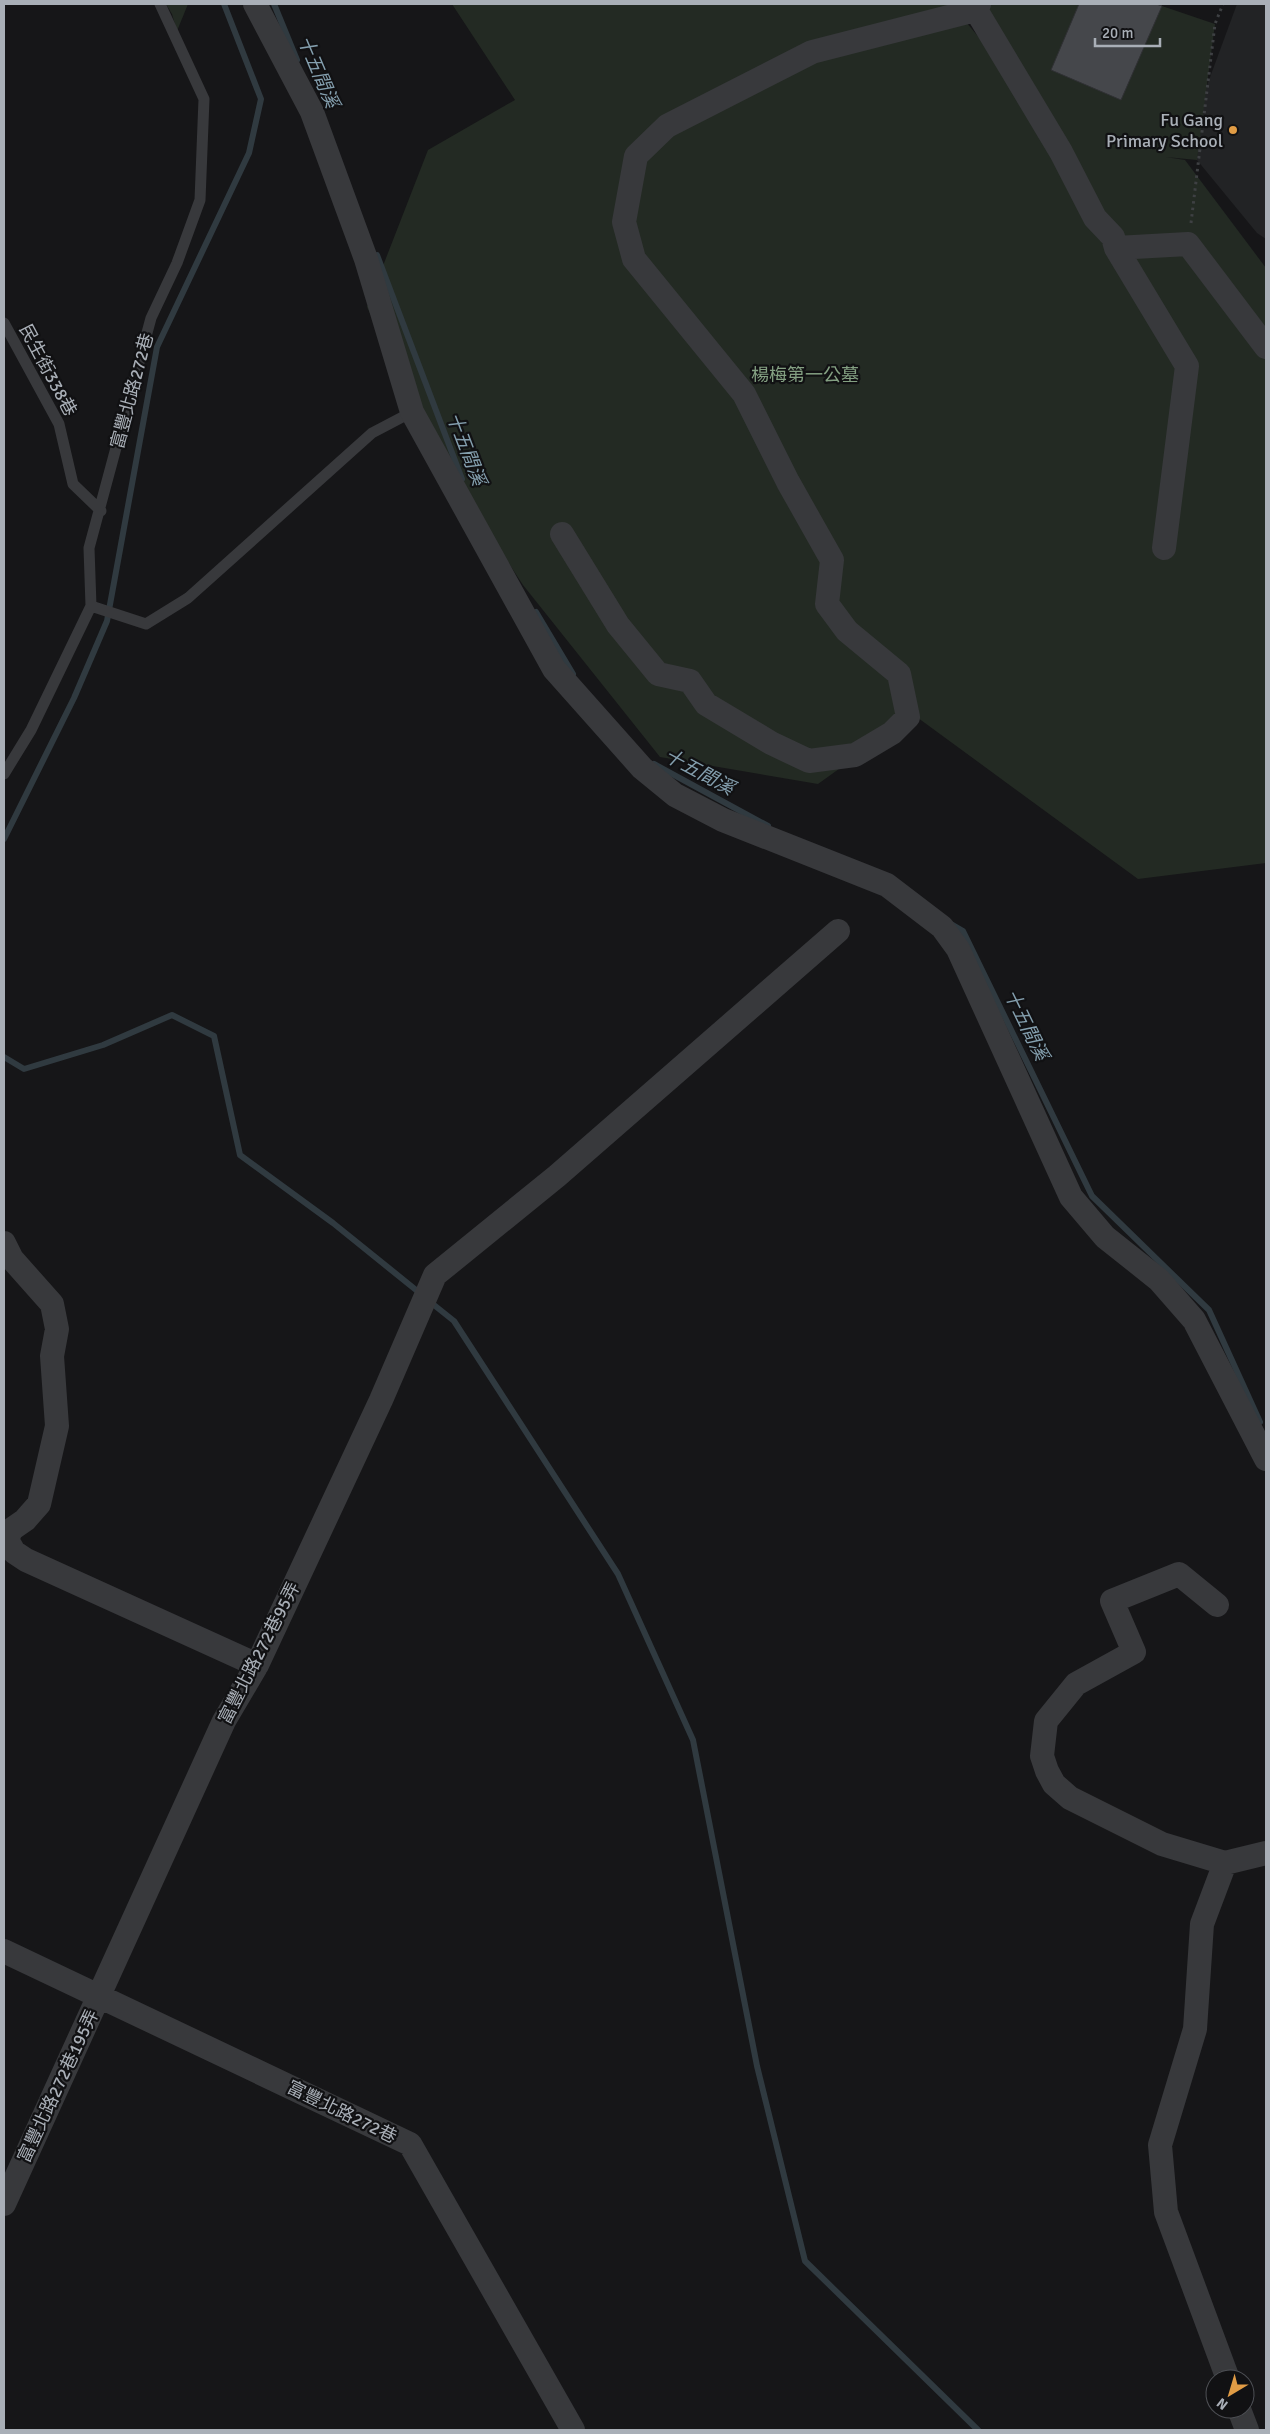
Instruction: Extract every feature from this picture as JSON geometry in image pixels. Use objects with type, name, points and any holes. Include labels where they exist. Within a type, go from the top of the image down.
[{"type":"street","points":[[255,4],[312,112],[366,259],[412,412],[554,669],[642,768],[676,795],[723,820],[888,885],[942,927],[958,949],[1071,1197],[1105,1237],[1159,1280],[1194,1320],[1266,1459]]},
{"type":"street","points":[[562,534],[618,625],[658,674],[690,681],[706,704],[771,743],[810,760],[855,755],[892,733],[908,717],[899,674],[847,631],[827,604],[832,560],[788,482],[744,394],[634,259],[624,222],[636,156],[666,126],[812,52],[977,7],[1061,152],[1095,218],[1113,237],[1116,248],[1187,366],[1164,548]]},
{"type":"street","points":[[1116,248],[1188,244],[1266,347]]},
{"type":"street","name":"富豐北路272巷95弄","points":[[100,1996],[224,1721],[257,1665],[381,1400],[434,1275],[556,1176],[838,931]]},
{"type":"street","points":[[4,1243],[12,1259],[52,1304],[57,1329],[52,1356],[57,1426],[39,1504],[25,1520],[12,1529],[8,1536],[9,1543],[14,1552],[26,1560],[257,1665]]},
{"type":"street","points":[[1217,1605],[1179,1574],[1112,1601],[1134,1652],[1076,1684],[1046,1721],[1042,1756],[1054,1784],[1070,1798],[1162,1844],[1225,1864],[1266,1852]]},
{"type":"street","points":[[1224,2369],[1166,2212],[1160,2145],[1195,2030],[1202,1924],[1225,1864]]},
{"type":"street","name":"富豐北路272巷","points":[[4,1951],[410,2144],[574,2430]]},
{"type":"street","name":"富豐北路272巷195弄","points":[[4,2204],[100,1996]]},
{"type":"lane","name":"富豐北路272巷","points":[[4,774],[31,730],[93,606],[89,548],[101,511],[151,318],[177,263],[200,200],[204,99],[160,4]]},
{"type":"lane","name":"民生街338巷","points":[[4,323],[59,424],[73,484],[101,511]]},
{"type":"lane","points":[[93,606],[146,624],[188,598],[372,432],[412,412]]},
{"type":"path","points":[[1188,244],[1215,24],[1223,4]]},
{"type":"shaded area","name":"Fu Gang Primary School","points":[[1237,4],[1266,4],[1266,239],[1257,233],[1197,160],[1202,99]]},
{"type":"green space","points":[[166,4],[188,4],[177,31],[172,14]]},
{"type":"green space","name":"楊梅第一公墓","points":[[452,4],[968,4],[961,16],[1063,138],[979,4],[1079,4],[1051,70],[1121,100],[1162,6],[1215,24],[1197,160],[1166,157],[1185,160],[1266,268],[1266,863],[1138,879],[914,715],[818,784],[660,757],[523,585],[436,452],[367,307],[428,150],[515,100]]},
{"type":"building","points":[[1079,4],[1156,4],[1162,6],[1121,100],[1051,70]]},
{"type":"waterway","points":[[4,839],[74,698],[107,621],[157,347],[249,153],[261,99],[224,4]]},
{"type":"waterway","name":"十五間溪","points":[[274,4],[297,60]]},
{"type":"waterway","name":"十五間溪","points":[[377,255],[462,479]]},
{"type":"waterway","name":"十五間溪","points":[[536,612],[573,674]]},
{"type":"waterway","name":"十五間溪","points":[[654,764],[768,826]]},
{"type":"waterway","name":"十五間溪","points":[[951,924],[963,931],[1092,1196],[1209,1310],[1260,1422]]},
{"type":"waterway","points":[[4,1057],[24,1069],[103,1045],[172,1015],[214,1036],[240,1155],[333,1223],[421,1294]]},
{"type":"waterway","points":[[429,1301],[454,1321],[618,1574],[693,1740],[757,2066],[805,2261],[978,2430]]},
{"type":"place","name":"Fu Gang Primary School","points":[[1233,130]]}]
